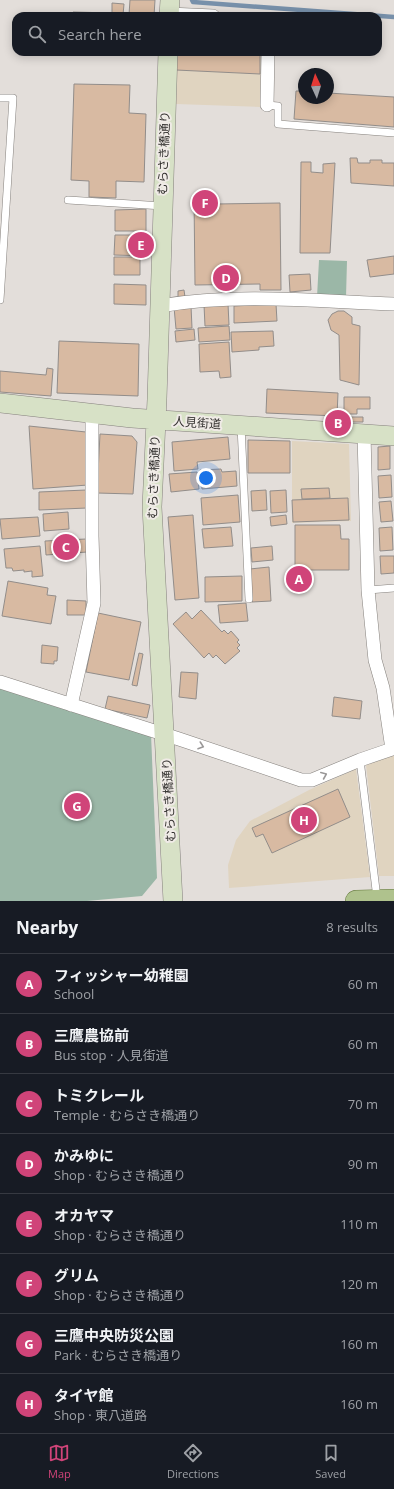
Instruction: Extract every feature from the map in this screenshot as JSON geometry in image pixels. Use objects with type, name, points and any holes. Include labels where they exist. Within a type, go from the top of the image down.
[{"type":"main road","points":[[356,901],[386,900]]},
{"type":"street","points":[[169,10],[184,12]]},
{"type":"street","name":"むらさき橋通り","points":[[168,56],[152,508],[163,734],[167,765],[173,901]]},
{"type":"street","points":[[267,105],[268,56]]},
{"type":"street","points":[[159,306],[194,300],[282,299],[394,304]]},
{"type":"street","name":"人見街道","points":[[0,403],[156,420],[394,436]]},
{"type":"street","points":[[71,705],[94,604],[92,536],[92,414]]},
{"type":"street","points":[[0,682],[301,780],[312,780],[393,748],[383,688],[375,660],[368,590],[364,434]]},
{"type":"lane","points":[[0,98],[13,98],[0,300]]},
{"type":"lane","points":[[267,105],[278,106],[278,124],[394,133]]},
{"type":"lane","points":[[68,200],[163,206]]},
{"type":"lane","points":[[241,426],[249,599]]},
{"type":"lane","points":[[368,590],[394,588]]},
{"type":"lane","points":[[360,760],[386,900]]},
{"type":"shaded area","points":[[177,56],[261,56],[260,107],[176,104]]},
{"type":"shaded area","points":[[292,441],[349,444],[351,521],[292,523]]},
{"type":"shaded area","points":[[394,755],[394,876],[379,876],[366,765]]},
{"type":"shaded area","points":[[356,769],[370,877],[229,888],[228,865],[236,840],[250,821],[309,790]]},
{"type":"green space","points":[[319,260],[347,261],[346,297],[317,297]]},
{"type":"green space","points":[[0,686],[151,734],[157,878],[142,896],[87,901],[0,901]]},
{"type":"building","points":[[130,0],[155,0],[154,12],[129,12]]},
{"type":"building","points":[[112,3],[124,4],[123,12],[112,12]]},
{"type":"building","points":[[177,56],[260,56],[260,74],[176,70]]},
{"type":"building","points":[[74,84],[130,85],[129,113],[146,114],[144,182],[116,181],[116,198],[89,197],[89,181],[71,180]]},
{"type":"building","points":[[296,91],[298,91],[298,104],[334,104],[334,93],[394,97],[394,127],[294,119]]},
{"type":"building","points":[[350,158],[357,158],[358,163],[370,163],[370,160],[382,160],[382,163],[394,163],[394,186],[351,183]]},
{"type":"building","points":[[301,162],[311,162],[311,172],[323,173],[323,164],[335,163],[330,253],[300,253]]},
{"type":"building","points":[[194,197],[216,197],[216,204],[280,203],[281,290],[260,290],[260,284],[195,285]]},
{"type":"building","points":[[146,209],[146,231],[115,231],[115,210]]},
{"type":"building","points":[[115,235],[149,235],[149,256],[114,255]]},
{"type":"building","points":[[394,256],[394,274],[370,277],[367,260]]},
{"type":"building","points":[[114,257],[140,257],[140,275],[114,275]]},
{"type":"building","points":[[310,274],[311,290],[290,292],[289,275]]},
{"type":"building","points":[[114,284],[146,285],[146,305],[114,304]]},
{"type":"building","points":[[184,290],[185,297],[178,297],[178,291]]},
{"type":"building","points":[[228,304],[229,325],[205,326],[204,305]]},
{"type":"building","points":[[276,304],[277,321],[234,323],[234,306]]},
{"type":"building","points":[[191,306],[192,328],[176,329],[174,307]]},
{"type":"building","points":[[338,311],[344,311],[352,317],[352,324],[360,326],[359,385],[340,380],[339,335],[331,330],[328,320],[332,314]]},
{"type":"building","points":[[229,326],[230,340],[199,342],[198,328]]},
{"type":"building","points":[[194,329],[195,340],[176,342],[175,331]]},
{"type":"building","points":[[273,331],[274,346],[259,347],[259,350],[232,352],[231,332]]},
{"type":"building","points":[[59,341],[139,344],[138,396],[57,393]]},
{"type":"building","points":[[229,342],[231,377],[220,378],[219,371],[200,372],[199,344]]},
{"type":"building","points":[[47,368],[53,369],[51,396],[0,392],[0,371],[46,375]]},
{"type":"building","points":[[267,389],[338,393],[337,416],[266,413]]},
{"type":"building","points":[[344,397],[370,397],[370,409],[357,409],[357,414],[344,414]]},
{"type":"building","points":[[350,417],[363,417],[363,422],[350,422]]},
{"type":"building","points":[[29,426],[86,432],[88,485],[33,489]]},
{"type":"building","points":[[100,434],[132,436],[137,442],[133,494],[97,493]]},
{"type":"building","points":[[228,437],[230,459],[197,462],[198,469],[174,471],[172,442]]},
{"type":"building","points":[[248,440],[290,441],[290,473],[248,473]]},
{"type":"building","points":[[390,446],[390,469],[378,470],[378,447]]},
{"type":"building","points":[[221,469],[222,472],[236,471],[237,486],[202,489],[200,470]]},
{"type":"building","points":[[197,472],[199,489],[171,492],[169,474]]},
{"type":"building","points":[[391,475],[392,497],[379,498],[378,476]]},
{"type":"building","points":[[329,488],[330,498],[302,499],[301,489]]},
{"type":"building","points":[[86,490],[87,508],[39,510],[39,492]]},
{"type":"building","points":[[266,490],[267,510],[252,511],[251,491]]},
{"type":"building","points":[[286,490],[287,512],[271,513],[270,491]]},
{"type":"building","points":[[238,495],[240,522],[203,525],[201,498]]},
{"type":"building","points":[[348,498],[349,520],[293,522],[292,500]]},
{"type":"building","points":[[391,501],[393,521],[381,522],[379,502]]},
{"type":"building","points":[[68,512],[69,529],[44,531],[43,514]]},
{"type":"building","points":[[193,515],[199,598],[175,600],[168,517]]},
{"type":"building","points":[[286,515],[287,524],[271,526],[270,517]]},
{"type":"building","points":[[38,517],[40,536],[2,539],[0,519]]},
{"type":"building","points":[[295,525],[340,525],[341,539],[349,539],[349,570],[295,570]]},
{"type":"building","points":[[231,527],[233,546],[204,548],[202,529]]},
{"type":"building","points":[[392,527],[393,550],[380,551],[379,528]]},
{"type":"building","points":[[86,539],[87,552],[46,555],[45,541]]},
{"type":"building","points":[[40,546],[43,576],[32,577],[32,571],[13,571],[12,568],[6,568],[4,549]]},
{"type":"building","points":[[272,546],[273,560],[252,562],[251,548]]},
{"type":"building","points":[[380,556],[394,556],[394,573],[381,574]]},
{"type":"building","points":[[269,567],[271,601],[252,602],[250,569]]},
{"type":"building","points":[[242,576],[242,601],[205,602],[205,577]]},
{"type":"building","points":[[8,581],[48,588],[47,595],[56,596],[51,624],[2,616]]},
{"type":"building","points":[[67,600],[86,601],[86,615],[67,615]]},
{"type":"building","points":[[246,603],[248,621],[220,623],[218,605]]},
{"type":"building","points":[[201,610],[222,632],[224,630],[228,634],[231,631],[239,640],[237,642],[240,645],[237,648],[240,651],[225,664],[216,655],[213,658],[209,653],[204,658],[173,624],[186,612],[192,619]]},
{"type":"building","points":[[98,613],[141,622],[129,680],[86,672]]},
{"type":"building","points":[[42,645],[58,647],[57,661],[54,661],[54,664],[41,663]]},
{"type":"building","points":[[139,653],[143,654],[137,686],[132,685]]},
{"type":"building","points":[[181,672],[198,673],[196,699],[179,697]]},
{"type":"building","points":[[108,696],[150,705],[147,718],[105,709]]},
{"type":"building","points":[[334,697],[362,701],[360,719],[332,716]]},
{"type":"building","points":[[338,789],[350,817],[272,853],[263,834],[256,837],[252,828]]},
{"type":"waterway","points":[[192,0],[193,2],[327,12]]},
{"type":"waterway","points":[[382,16],[394,17]]},
{"type":"place","name":"グリム","points":[[205,203]]},
{"type":"place","name":"オカヤマ","points":[[141,245]]},
{"type":"place","name":"かみゆに","points":[[226,278]]},
{"type":"place","name":"三鷹農協前","points":[[338,423]]},
{"type":"place","name":"トミクレール","points":[[66,547]]},
{"type":"place","name":"フィッシャー幼稚園","points":[[299,579]]},
{"type":"place","name":"三鷹中央防災公園","points":[[77,806]]},
{"type":"place","name":"タイヤ館","points":[[304,820]]}]
